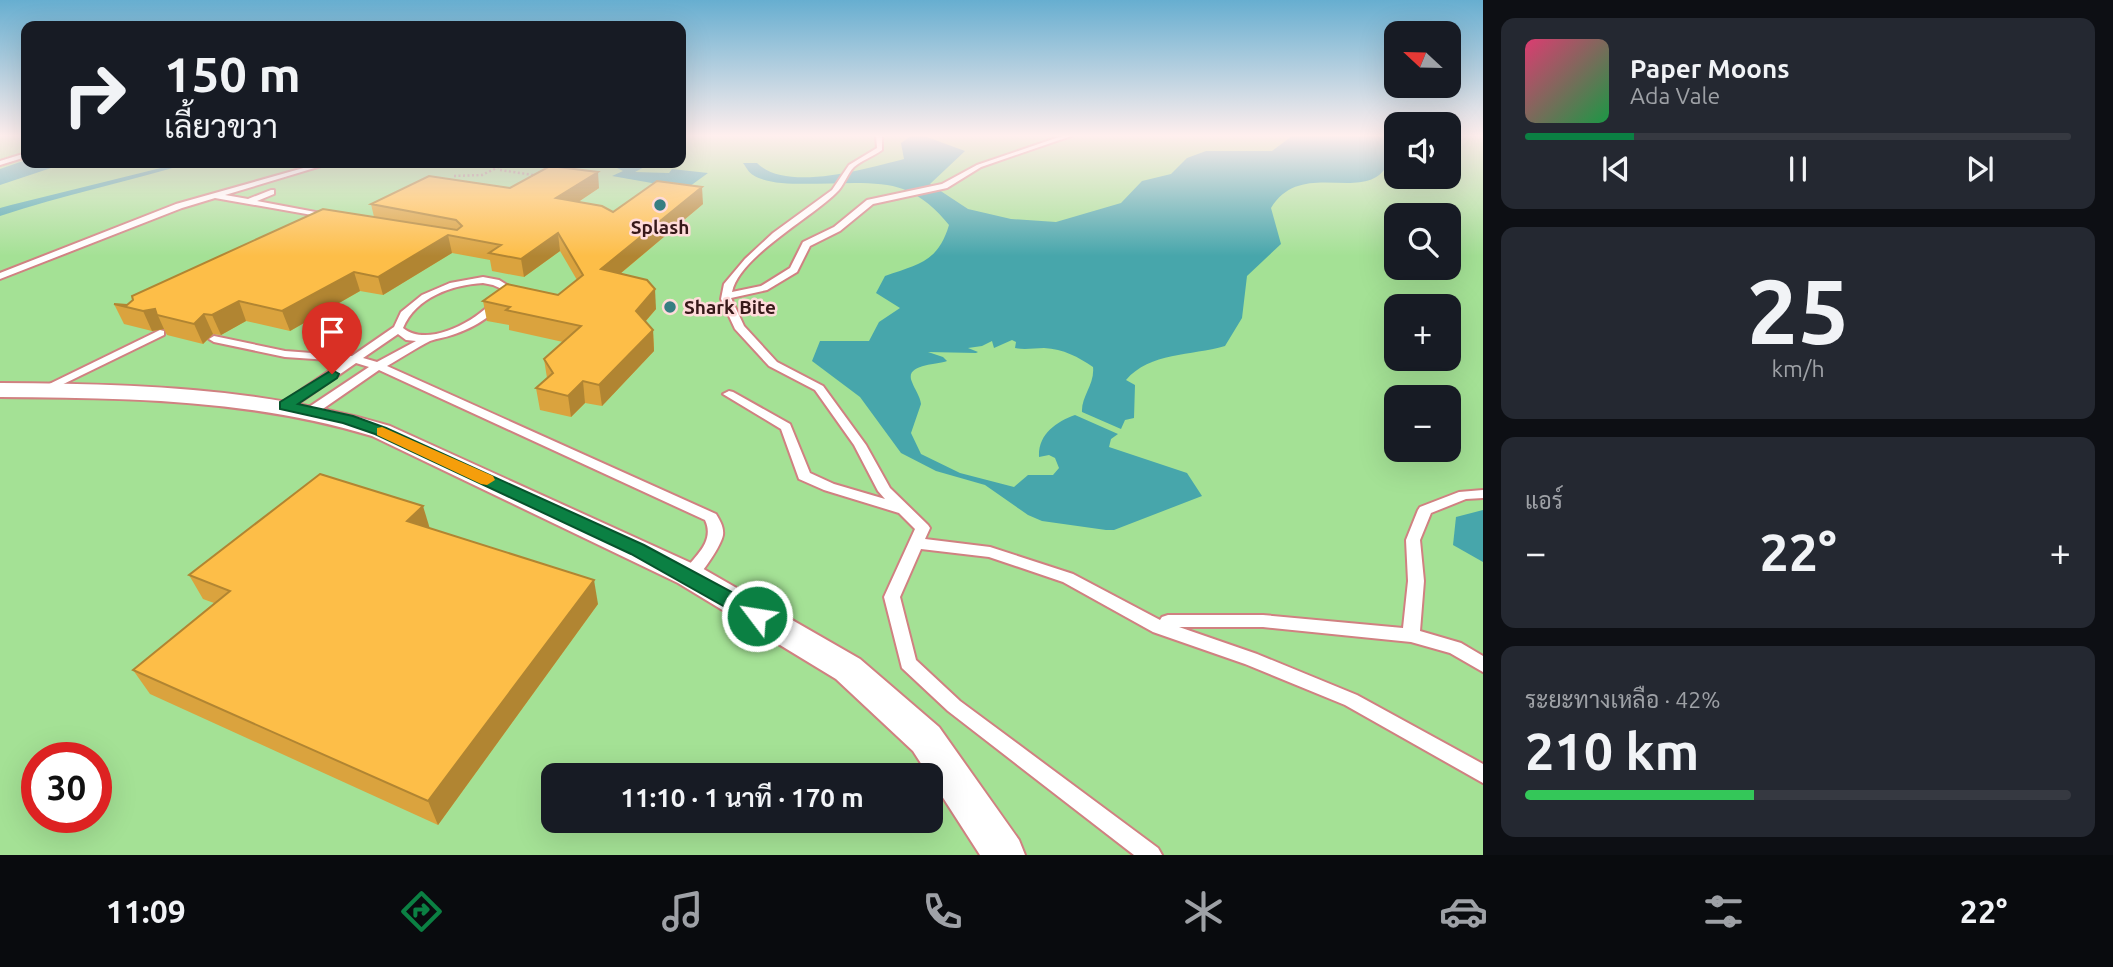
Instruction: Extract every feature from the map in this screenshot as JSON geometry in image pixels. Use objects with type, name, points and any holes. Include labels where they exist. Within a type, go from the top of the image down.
[{"type":"street","points":[[0,390],[163,391],[298,409],[381,431],[690,575],[858,678],[926,739],[1004,855]]},
{"type":"lane","points":[[0,276],[213,195],[282,176]]},
{"type":"lane","points":[[845,176],[835,191],[785,227],[748,261],[729,284],[727,296],[739,327],[773,365],[819,387],[860,445],[885,491],[923,528],[892,597],[908,663],[954,706],[1151,855]]},
{"type":"lane","points":[[727,296],[764,288],[794,270],[806,244],[837,229],[870,202],[944,186],[962,176]]},
{"type":"lane","points":[[248,202],[271,192]]},
{"type":"lane","points":[[213,195],[333,218],[310,225]]},
{"type":"lane","points":[[478,279],[497,281],[507,288],[504,297],[463,328],[433,337],[298,409],[355,359],[398,329],[405,314],[422,300],[457,283],[478,279]]},
{"type":"lane","points":[[398,329],[411,338],[433,337]]},
{"type":"lane","points":[[42,390],[160,333]]},
{"type":"lane","points":[[214,339],[285,354],[355,359],[378,366],[711,517],[719,528],[718,537],[690,575]]},
{"type":"lane","points":[[729,394],[786,427],[804,476],[829,487],[903,509]]},
{"type":"lane","points":[[1411,635],[1416,581],[1412,540],[1425,510],[1464,495],[1483,494]]},
{"type":"lane","points":[[916,544],[990,552],[1068,578],[1158,627],[1251,659],[1351,700],[1483,774]]},
{"type":"lane","points":[[1168,621],[1263,621],[1411,635],[1455,648],[1483,665]]},
{"type":"path","points":[[454,176],[478,176]]},
{"type":"path","points":[[542,176],[550,177]]},
{"type":"green space","points":[[0,176],[1384,176],[1384,189],[1461,189],[1461,176],[1483,176],[1483,855],[0,855]]},
{"type":"water","points":[[129,176],[143,176],[0,216],[0,208]]},
{"type":"water","points":[[612,176],[704,176],[686,189]]},
{"type":"water","points":[[756,176],[939,176],[930,184],[968,209],[1011,219],[1056,222],[1121,203],[1142,181],[1163,176],[1378,176],[1365,181],[1299,186],[1284,193],[1271,208],[1281,244],[1247,276],[1242,318],[1225,346],[1172,356],[1147,364],[1136,371],[1126,380],[1135,385],[1134,418],[1125,420],[1121,429],[1082,412],[1093,367],[1058,350],[1015,348],[1016,342],[1012,340],[994,348],[992,341],[968,348],[978,352],[976,353],[928,352],[947,361],[922,366],[913,372],[912,382],[921,404],[911,433],[921,454],[960,473],[1014,487],[1028,475],[1053,475],[1059,468],[1055,458],[1049,455],[1039,457],[1039,449],[1045,435],[1055,425],[1075,415],[1118,434],[1111,439],[1109,447],[1187,473],[1202,496],[1114,530],[1042,521],[1028,515],[985,485],[936,471],[901,453],[860,397],[812,361],[820,341],[869,341],[879,322],[900,308],[876,293],[885,276],[926,260],[939,247],[949,225],[929,204],[903,189],[868,183],[784,183]]},
{"type":"water","points":[[1483,510],[1483,562],[1453,545],[1456,517]]},
{"type":"building","points":[[429,176],[510,188],[532,176],[592,176],[556,198],[602,206],[613,212],[657,181],[702,187],[601,269],[647,280],[655,289],[636,311],[653,330],[599,385],[583,381],[568,396],[536,388],[553,373],[544,359],[581,326],[506,310],[510,307],[483,301],[507,284],[558,295],[583,275],[558,233],[521,259],[489,253],[501,245],[448,235],[378,277],[354,272],[282,311],[239,301],[212,315],[204,314],[194,324],[157,315],[155,309],[143,311],[114,304],[127,305],[133,300],[132,296],[323,209],[457,230],[462,226],[456,220],[371,204]]},
{"type":"building","points":[[320,474],[423,506],[407,521],[594,580],[428,801],[133,670],[230,591],[189,575]]},
{"type":"slow traffic","points":[[382,432],[487,480]]},
{"type":"place","name":"Splash","points":[[660,205]]},
{"type":"place","name":"Shark Bite","points":[[670,307]]},
{"type":"route","points":[[332,374],[286,405],[347,419],[381,431],[638,549],[690,575],[757,616]]}]
